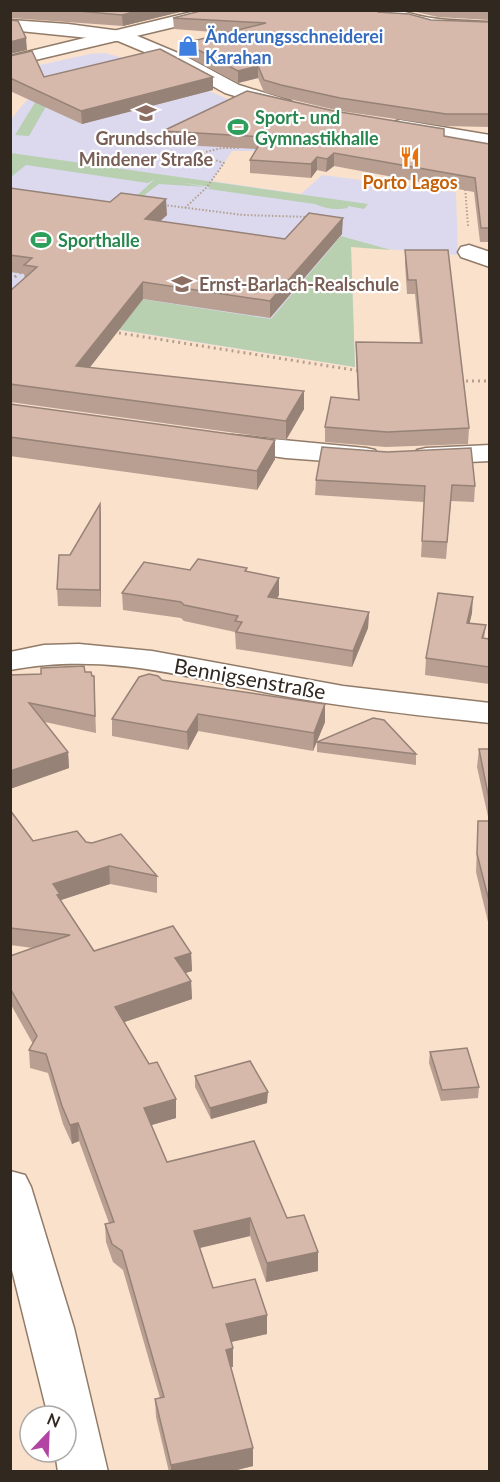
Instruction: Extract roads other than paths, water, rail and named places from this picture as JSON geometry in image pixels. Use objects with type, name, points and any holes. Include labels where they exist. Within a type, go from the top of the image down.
[{"type":"street","points":[[10,61],[200,10]]},
{"type":"street","points":[[10,32],[74,38],[122,36],[223,10]]},
{"type":"street","points":[[397,11],[404,18],[419,21],[489,27]]},
{"type":"street","points":[[10,25],[98,37],[204,75]]},
{"type":"street","points":[[122,36],[179,60],[246,95],[300,109]]},
{"type":"street","points":[[10,52],[74,38]]},
{"type":"street","points":[[379,123],[489,141]]},
{"type":"street","points":[[208,440],[286,450],[391,457],[489,453]]},
{"type":"street","name":"Bennigsenstraße","points":[[10,662],[53,653],[94,652],[297,688],[489,713]]},
{"type":"street","points":[[10,1187],[39,1278],[75,1424],[83,1472]]},
{"type":"place","name":"Änderungsschneiderei Karahan","points":[[188,46]]},
{"type":"place","name":"Grundschule Mindener Straße","points":[[146,113]]},
{"type":"place","name":"Sport- und Gymnastikhalle","points":[[238,127]]},
{"type":"place","name":"Porto Lagos","points":[[410,157]]},
{"type":"place","name":"Sporthalle","points":[[41,240]]},
{"type":"place","name":"Ernst-Barlach-Realschule","points":[[182,284]]}]
